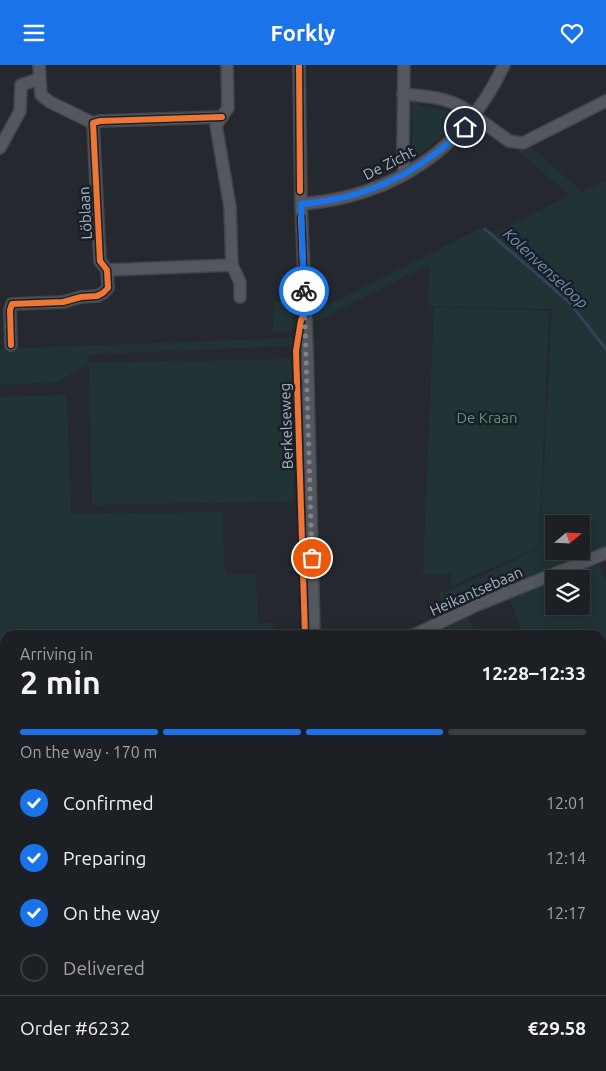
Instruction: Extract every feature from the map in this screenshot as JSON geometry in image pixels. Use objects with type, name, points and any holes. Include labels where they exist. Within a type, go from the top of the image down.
[{"type":"street","points":[[39,65],[41,95],[50,102],[93,123],[100,121],[222,117]]},
{"type":"street","points":[[227,65],[228,107],[216,125],[230,207],[232,265],[240,282],[240,297]]},
{"type":"street","name":"Berkelseweg","points":[[299,65],[301,204],[314,630]]},
{"type":"street","points":[[404,65],[404,174]]},
{"type":"street","name":"De Zicht","points":[[301,204],[318,203],[359,195],[378,188],[426,161],[449,143],[474,115],[491,90],[504,65]]},
{"type":"street","points":[[0,148],[20,111],[21,85],[39,79]]},
{"type":"street","points":[[404,94],[435,97],[462,107],[509,141],[523,143],[606,101]]},
{"type":"street","name":"Löblaan","points":[[11,345],[10,310],[12,304],[63,302],[81,297],[97,296],[108,288],[106,270],[100,261],[93,123]]},
{"type":"street","points":[[106,270],[232,265]]},
{"type":"street","name":"Heikantsebaan","points":[[424,630],[477,605],[606,553]]},
{"type":"green space","points":[[415,98],[420,106],[442,109],[459,115],[459,110],[465,113],[449,130],[419,155],[412,145],[412,99]]},
{"type":"green space","points":[[512,146],[531,147],[582,192],[606,180],[606,546],[590,552],[590,515],[545,515],[545,560],[571,560],[445,611],[440,601],[440,592],[447,592],[540,548],[552,309],[428,306],[429,264],[310,324],[310,314],[483,227],[493,235],[570,195]]},
{"type":"green space","points":[[274,301],[293,302],[292,331],[273,332]]},
{"type":"green space","name":"De Kraan","points":[[434,307],[549,311],[539,547],[451,586],[451,574],[423,574]]},
{"type":"green space","points":[[292,338],[292,346],[97,354],[87,356],[89,363],[58,382],[0,385],[0,349]]},
{"type":"green space","points":[[291,359],[294,501],[95,505],[92,503],[89,363]]},
{"type":"green space","points":[[64,395],[67,399],[71,514],[223,512],[224,567],[226,572],[229,574],[256,574],[258,623],[273,623],[273,630],[0,630],[0,397]]},
{"type":"green space","points":[[598,561],[606,581],[606,630],[521,630],[510,598],[545,583],[545,615],[590,615],[590,570],[576,570]]},
{"type":"green space","points":[[469,616],[473,630],[441,630]]},
{"type":"waterway","name":"Kolenvenseloop","points":[[485,229],[569,302],[606,349]]},
{"type":"cycle path","points":[[299,65],[300,191]]},
{"type":"cycle path","points":[[11,345],[10,310],[12,304],[63,302],[81,297],[97,296],[108,288],[107,270],[100,261],[93,123],[100,121],[222,117]]},
{"type":"cycle path","points":[[301,217],[305,313],[301,320],[296,351],[305,630]]},
{"type":"way so far","points":[[304,291],[312,558]]},
{"type":"route","points":[[304,291],[301,204],[318,203],[359,195],[392,182],[426,161],[449,143],[465,127]]}]
